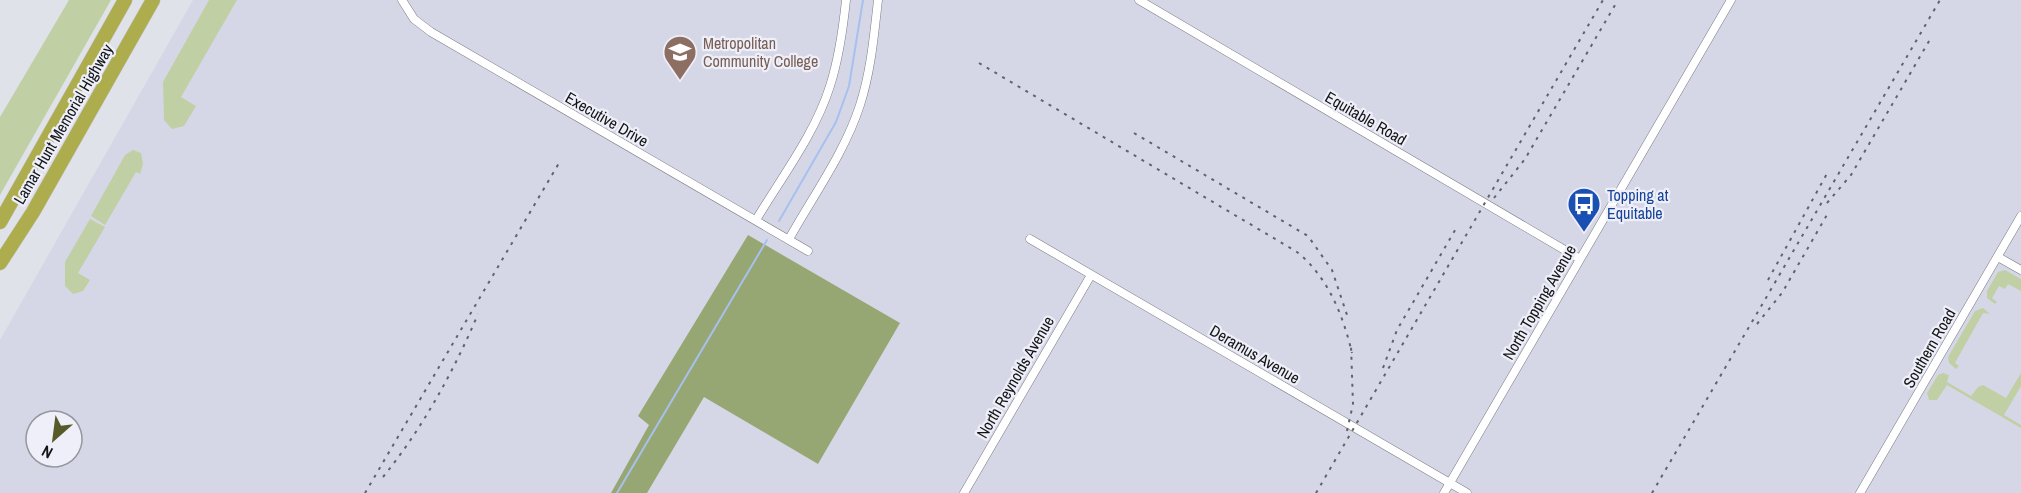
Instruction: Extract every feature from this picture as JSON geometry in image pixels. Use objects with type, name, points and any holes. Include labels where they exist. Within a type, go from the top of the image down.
[{"type":"highway","name":"Lamar Hunt Memorial Highway","points":[[0,222],[125,0]]},
{"type":"highway","name":"Lamar Hunt Memorial Highway","points":[[0,263],[33,212],[153,0]]},
{"type":"street","name":"Executive Drive","points":[[402,0],[414,19],[431,33],[808,251]]},
{"type":"street","points":[[756,220],[815,120],[830,88],[840,52],[846,0]]},
{"type":"street","points":[[789,239],[843,144],[860,106],[868,77],[878,0]]},
{"type":"street","name":"Equitable Road","points":[[1138,0],[1580,259]]},
{"type":"street","name":"North Topping Avenue","points":[[1444,493],[1727,1]]},
{"type":"street","name":"Southern Road","points":[[1860,493],[2021,216]]},
{"type":"street","name":"Deramus Avenue","points":[[1030,239],[1467,493]]},
{"type":"street","points":[[1998,257],[2021,270]]},
{"type":"street","name":"North Reynolds Avenue","points":[[964,493],[1091,275]]},
{"type":"shaded area","points":[[193,0],[2021,0],[2021,493],[0,493],[0,340]]},
{"type":"green space","points":[[69,0],[111,0],[0,195],[0,117]]},
{"type":"green space","points":[[209,0],[237,0],[181,97],[196,106],[184,126],[172,129],[164,120],[163,82]]},
{"type":"green space","points":[[133,150],[141,153],[143,164],[140,174],[136,172],[105,225],[91,216],[125,155]]},
{"type":"green space","points":[[90,219],[105,227],[78,273],[90,280],[83,291],[73,294],[65,286],[65,262]]},
{"type":"green space","points":[[748,235],[900,323],[818,464],[704,397],[647,493],[611,493],[649,425],[638,416]]},
{"type":"green space","points":[[2005,270],[2021,279],[2021,291],[2008,284],[2005,289],[1999,286],[1992,298],[1997,302],[1995,304],[1987,298],[1987,291],[1998,272]]},
{"type":"green space","points":[[1983,308],[1990,314],[1983,313],[1955,363],[1959,366],[1956,369],[1949,363],[1948,357],[1975,311]]},
{"type":"green space","points":[[1943,373],[1949,375],[1947,382],[1971,396],[1978,387],[1983,385],[2006,398],[2021,373],[2021,386],[2004,415],[2021,425],[2021,428],[1947,385],[1937,400],[1929,400],[1927,393],[1938,375]]},
{"type":"waterway","points":[[779,221],[836,122],[849,86],[863,0]]},
{"type":"waterway","points":[[617,493],[767,240]]},
{"type":"railway","points":[[1316,493],[1603,0]]},
{"type":"railway","points":[[1494,198],[1525,159],[1618,0]]},
{"type":"railway","points":[[1652,493],[1940,0]]},
{"type":"railway","points":[[1827,203],[1851,175],[1932,36]]},
{"type":"railway","points":[[979,63],[1297,252],[1326,285],[1339,311],[1352,353]]},
{"type":"railway","points":[[1134,133],[1308,236],[1332,270],[1348,318]]},
{"type":"railway","points":[[365,493],[559,163]]},
{"type":"railway","points":[[1768,280],[1829,170]]},
{"type":"railway","points":[[1757,324],[1782,293],[1828,213]]},
{"type":"railway","points":[[1383,368],[1397,330],[1458,225]]},
{"type":"railway","points":[[383,477],[411,439],[436,399],[459,357],[478,314]]},
{"type":"railway","points":[[1347,431],[1353,404],[1351,345]]},
{"type":"place","name":"Metropolitan Community College","points":[[680,81]]},
{"type":"place","name":"Topping at Equitable","points":[[1584,233]]}]
